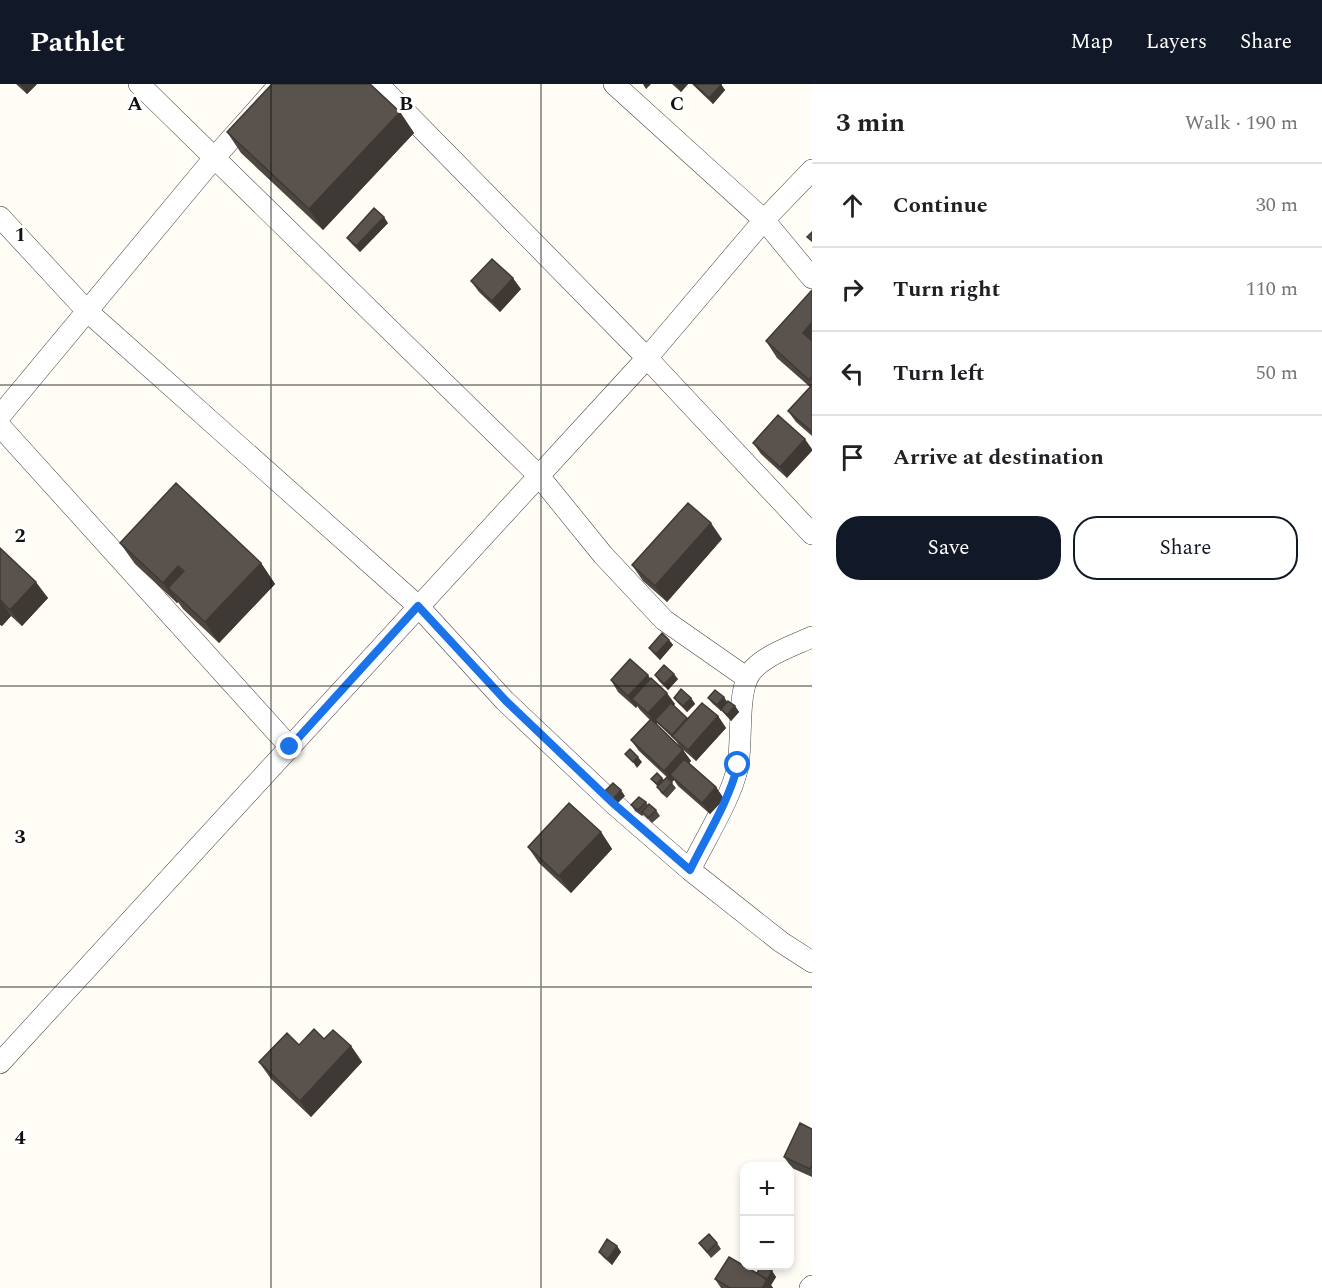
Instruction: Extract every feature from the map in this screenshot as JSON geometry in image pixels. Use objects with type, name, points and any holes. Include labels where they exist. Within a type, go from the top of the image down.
[{"type":"street","points":[[139,84],[539,476],[603,555],[664,620],[747,678]]},
{"type":"street","points":[[0,416],[215,157],[280,84]]},
{"type":"street","points":[[378,84],[647,358],[812,534]]},
{"type":"street","points":[[614,84],[764,220],[812,278]]},
{"type":"street","points":[[0,1063],[647,358],[764,220],[812,170]]},
{"type":"street","points":[[0,217],[87,311],[418,606],[506,701],[614,804],[690,870],[781,942],[812,962]]},
{"type":"street","points":[[0,426],[290,747]]},
{"type":"street","points":[[690,870],[716,816],[730,794],[738,765],[747,678],[769,656],[812,637]]},
{"type":"building","points":[[272,84],[370,84],[400,112],[309,209],[227,132]]},
{"type":"building","points":[[694,84],[721,84],[721,85],[709,98]]},
{"type":"building","points":[[374,208],[384,217],[356,246],[347,238]]},
{"type":"building","points":[[492,259],[513,278],[492,301],[471,281]]},
{"type":"building","points":[[812,290],[812,322],[803,333],[812,341],[812,377],[809,380],[766,341]]},
{"type":"building","points":[[812,387],[812,432],[788,411]]},
{"type":"building","points":[[778,415],[805,439],[780,467],[753,443]]},
{"type":"building","points":[[176,483],[261,563],[205,622],[168,588],[184,571],[178,566],[163,583],[120,543]]},
{"type":"building","points":[[688,503],[711,523],[655,586],[632,565]]},
{"type":"building","points":[[0,548],[36,582],[10,610],[0,600]]},
{"type":"building","points":[[662,633],[669,640],[656,654],[649,648]]},
{"type":"building","points":[[630,659],[648,675],[628,696],[611,680]]},
{"type":"building","points":[[664,665],[674,674],[664,684],[655,675]]},
{"type":"building","points":[[651,678],[667,693],[648,713],[632,699]]},
{"type":"building","points":[[681,689],[691,698],[683,706],[674,698]]},
{"type":"building","points":[[715,690],[724,697],[717,705],[708,698]]},
{"type":"building","points":[[728,701],[735,706],[727,715],[721,709]]},
{"type":"building","points":[[671,703],[687,718],[672,735],[655,720]]},
{"type":"building","points":[[702,703],[718,716],[688,750],[672,736]]},
{"type":"building","points":[[651,719],[683,750],[664,771],[631,740]]},
{"type":"building","points":[[630,749],[638,757],[633,762],[625,754]]},
{"type":"building","points":[[684,759],[716,787],[702,803],[670,775]]},
{"type":"building","points":[[657,773],[662,778],[657,784],[651,779]]},
{"type":"building","points":[[667,777],[672,783],[663,793],[657,787]]},
{"type":"building","points":[[613,783],[621,790],[613,799],[605,791]]},
{"type":"building","points":[[639,797],[646,802],[638,810],[631,805]]},
{"type":"building","points":[[569,803],[601,832],[559,876],[528,847]]},
{"type":"building","points":[[649,804],[656,810],[648,818],[642,812]]},
{"type":"building","points":[[314,1029],[324,1039],[333,1030],[351,1046],[300,1101],[259,1062],[287,1033],[299,1045]]},
{"type":"building","points":[[800,1123],[812,1129],[810,1169],[784,1157]]},
{"type":"building","points":[[709,1234],[717,1243],[707,1252],[699,1243]]},
{"type":"building","points":[[607,1239],[617,1246],[608,1259],[599,1252]]},
{"type":"building","points":[[729,1257],[740,1263],[740,1270],[751,1270],[767,1279],[762,1288],[730,1288],[715,1279]]},
{"type":"building","points":[[759,1270],[772,1271],[767,1280],[757,1273]]},
{"type":"route","points":[[290,747],[418,606],[506,701],[614,804],[690,870],[716,816],[730,794],[738,765]]}]
